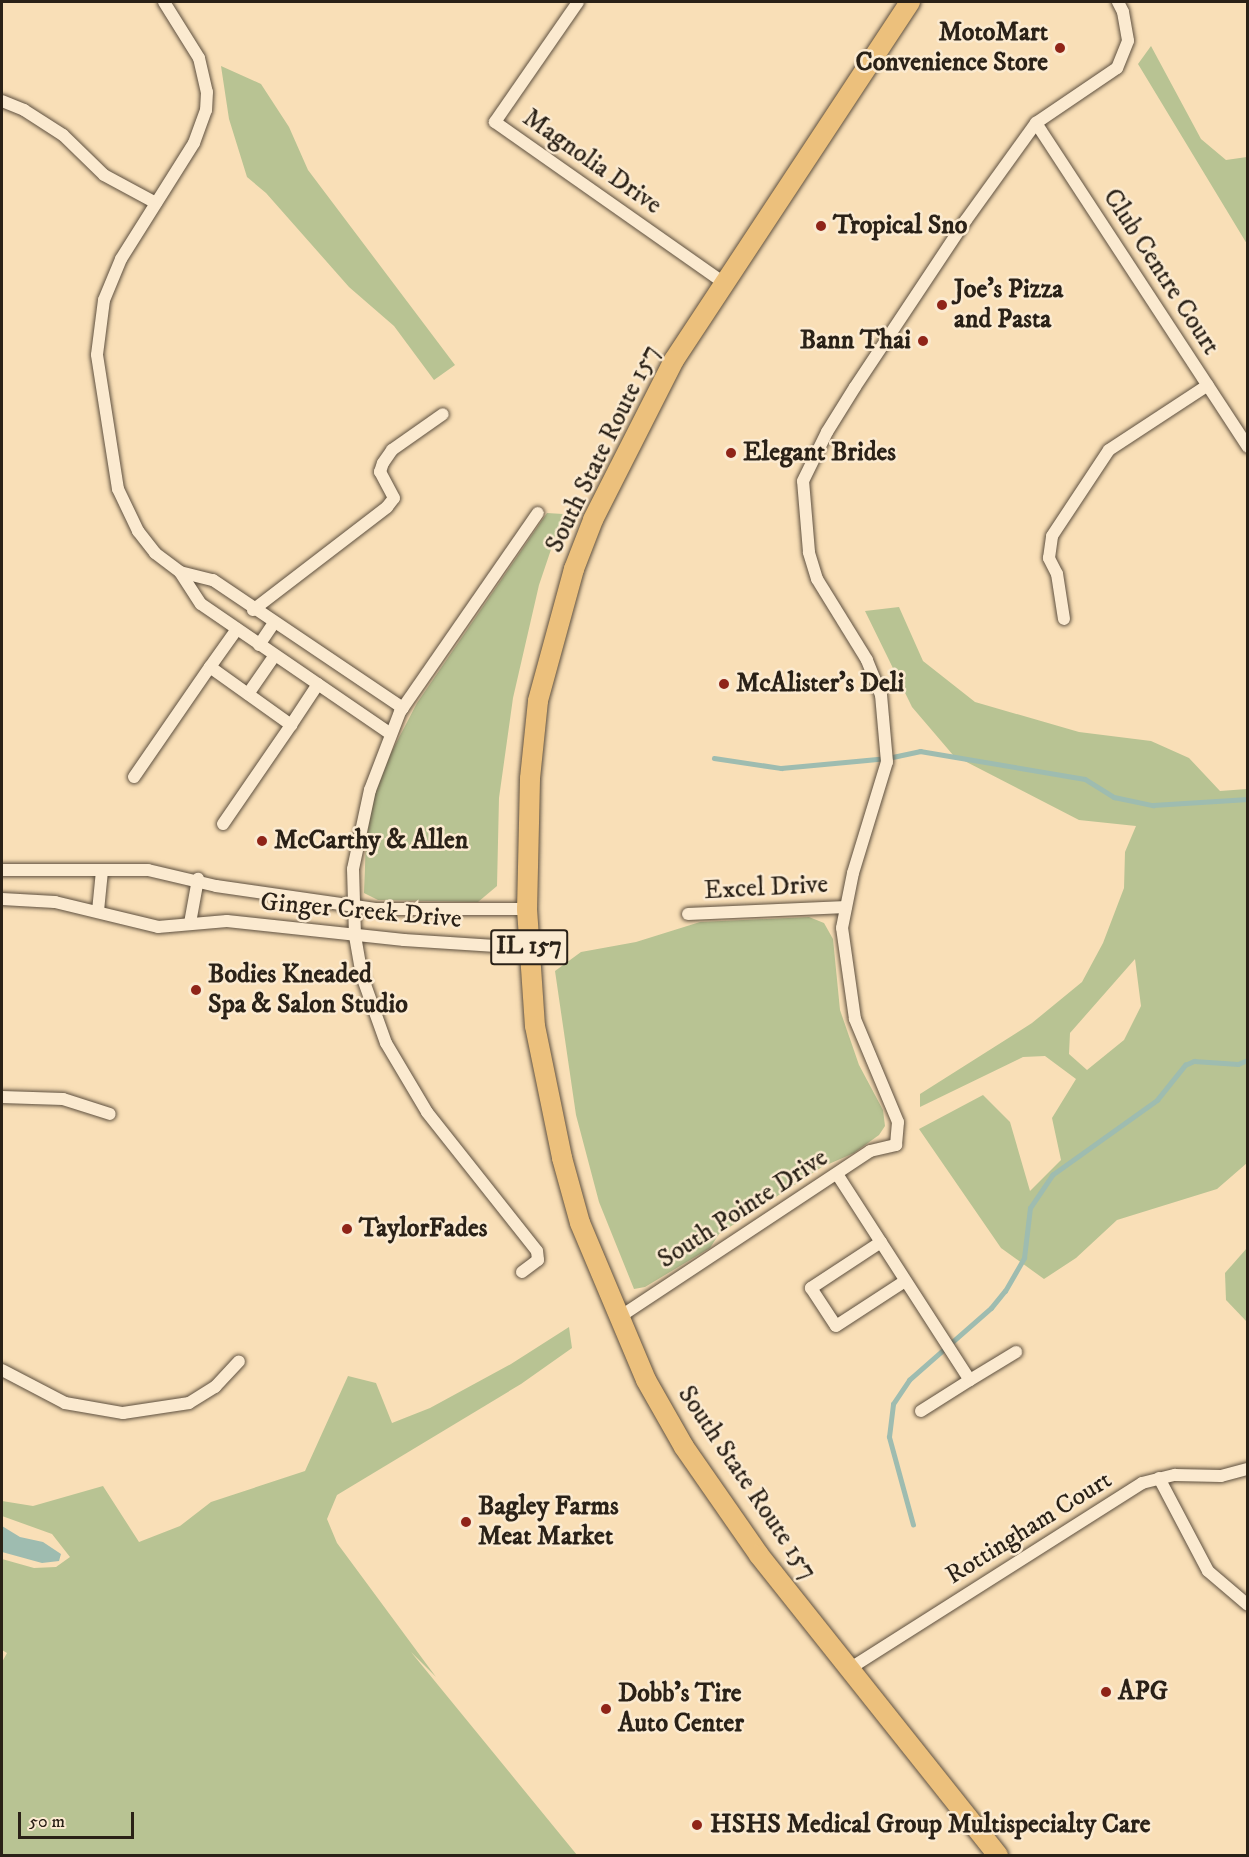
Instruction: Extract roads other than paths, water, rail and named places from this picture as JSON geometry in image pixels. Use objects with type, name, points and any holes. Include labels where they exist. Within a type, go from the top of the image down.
[{"type":"main road","name":"South State Route 157","points":[[910,2],[723,282],[674,360],[623,456],[574,569],[538,700],[530,778],[527,909],[535,1026],[546,1095],[580,1223],[646,1380],[684,1447],[759,1555],[998,1856]]},
{"type":"street","points":[[164,2],[199,58],[207,92],[201,128],[113,274],[98,328],[97,355],[115,475],[127,513],[155,553],[180,572],[194,597],[275,656],[391,734]]},
{"type":"street","name":"Magnolia Drive","points":[[579,2],[495,122],[723,282]]},
{"type":"street","points":[[846,907],[887,762],[883,712],[881,695],[867,660],[829,603],[809,552],[803,481],[827,432],[966,220],[1036,123],[1117,68],[1128,41],[1123,12],[1118,2]]},
{"type":"street","points":[[2,101],[24,110],[63,135],[104,175],[156,203]]},
{"type":"street","name":"Club Centre Court","points":[[1036,123],[1248,447]]},
{"type":"street","points":[[1064,619],[1057,574],[1049,558],[1052,536],[1109,450],[1208,385]]},
{"type":"street","points":[[253,610],[387,507],[394,498],[380,472],[383,463],[392,450],[443,414]]},
{"type":"street","points":[[522,1272],[538,1260],[537,1251],[407,1080],[368,998],[355,936],[353,906],[358,830],[391,734],[403,708],[538,513]]},
{"type":"street","points":[[180,572],[213,580],[253,610],[307,641],[403,708]]},
{"type":"street","points":[[260,645],[274,623]]},
{"type":"street","points":[[134,777],[237,629]]},
{"type":"street","points":[[248,694],[275,656]]},
{"type":"street","points":[[210,667],[291,725]]},
{"type":"street","points":[[223,824],[318,684]]},
{"type":"street","name":"Ginger Creek Drive","points":[[2,870],[148,870],[198,879],[216,886],[353,906],[527,909]]},
{"type":"street","points":[[98,911],[102,871]]},
{"type":"street","points":[[190,923],[198,879]]},
{"type":"street","name":"Ginger Creek Drive","points":[[2,899],[27,899],[98,911],[158,927],[228,921],[355,936],[529,948]]},
{"type":"street","name":"Excel Drive","points":[[688,914],[846,907]]},
{"type":"street","name":"South Pointe Drive","points":[[618,1318],[870,1151],[896,1146],[898,1122],[855,1019],[842,928],[846,907]]},
{"type":"street","points":[[2,1097],[63,1099],[110,1114]]},
{"type":"street","points":[[837,1174],[970,1380]]},
{"type":"street","points":[[881,1242],[811,1288],[836,1326],[905,1281]]},
{"type":"street","points":[[921,1411],[1016,1352]]},
{"type":"street","points":[[2,1370],[65,1403],[123,1413],[189,1403],[215,1387],[239,1361]]},
{"type":"street","name":"Rottingham Court","points":[[849,1669],[1091,1514],[1159,1478],[1221,1476],[1248,1469]]},
{"type":"street","points":[[1159,1478],[1208,1571],[1248,1605]]},
{"type":"waterway","points":[[714,758],[781,768],[888,758],[920,751],[1085,779],[1114,797],[1153,805],[1248,799]]},
{"type":"waterway","points":[[913,1525],[889,1437],[893,1404],[909,1380],[991,1308],[1005,1291],[1024,1258],[1030,1208],[1052,1175],[1157,1100],[1185,1065],[1194,1061],[1238,1064],[1248,1060]]},
{"type":"place","name":"MotoMart Convenience Store","points":[[1060,48]]},
{"type":"place","name":"Tropical Sno","points":[[821,226]]},
{"type":"place","name":"Joe's Pizza and Pasta","points":[[942,305]]},
{"type":"place","name":"Bann Thai","points":[[923,341]]},
{"type":"place","name":"Elegant Brides","points":[[731,453]]},
{"type":"place","name":"McAlister's Deli","points":[[724,684]]},
{"type":"place","name":"McCarthy & Allen","points":[[262,841]]},
{"type":"place","name":"Bodies Kneaded Spa & Salon Studio","points":[[196,990]]},
{"type":"place","name":"TaylorFades","points":[[347,1229]]},
{"type":"place","name":"Bagley Farms Meat Market","points":[[466,1522]]},
{"type":"place","name":"APG","points":[[1106,1692]]},
{"type":"place","name":"Dobb's Tire Auto Center","points":[[606,1709]]},
{"type":"place","name":"HSHS Medical Group Multispecialty Care","points":[[697,1825]]}]
